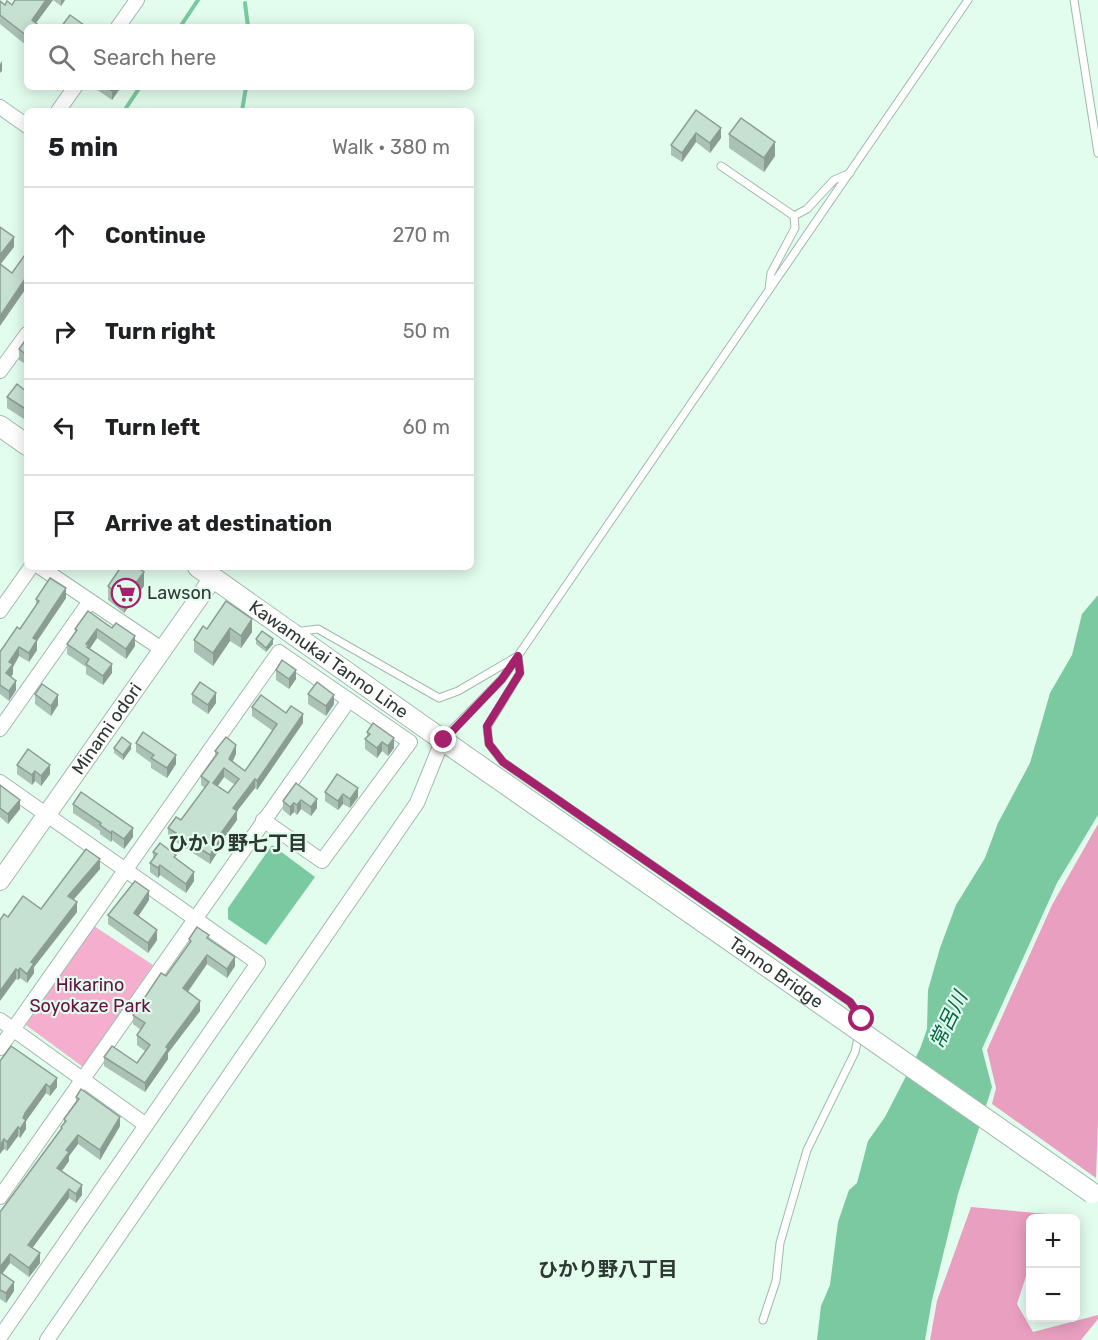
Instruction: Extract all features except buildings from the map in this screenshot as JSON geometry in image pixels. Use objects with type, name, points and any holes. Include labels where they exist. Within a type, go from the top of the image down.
[{"type":"main road","points":[[0,426],[24,443]]},
{"type":"main road","name":"Kawamukai Tanno Line","points":[[205,572],[461,753]]},
{"type":"main road","name":"Tanno Bridge","points":[[461,753],[1095,1195]]},
{"type":"street","points":[[120,24],[137,0]]},
{"type":"street","points":[[60,108],[73,90]]},
{"type":"street","points":[[0,107],[24,124]]},
{"type":"street","points":[[0,370],[24,338]]},
{"type":"street","points":[[0,611],[29,570]]},
{"type":"street","points":[[44,570],[163,650]]},
{"type":"street","name":"Minami odori","points":[[0,881],[163,650],[205,572]]},
{"type":"street","points":[[0,729],[90,601]]},
{"type":"street","points":[[0,1048],[279,652],[410,742],[322,861],[263,820]]},
{"type":"street","points":[[0,1197],[349,700]]},
{"type":"street","points":[[47,1340],[417,803],[444,740]]},
{"type":"street","points":[[0,782],[258,963],[1,1334]]},
{"type":"street","points":[[0,1020],[146,1125]]},
{"type":"lane","points":[[444,740],[502,679],[968,0]]},
{"type":"lane","points":[[1074,0],[1098,153]]},
{"type":"lane","points":[[721,166],[794,216]]},
{"type":"lane","points":[[794,216],[807,209],[834,180],[850,173]]},
{"type":"lane","points":[[768,291],[771,273],[795,228],[794,216]]},
{"type":"lane","points":[[291,632],[318,628],[438,698],[458,691],[518,656]]},
{"type":"lane","points":[[518,656],[520,673],[487,726],[489,744],[503,762],[850,1002],[862,1019],[855,1052],[807,1150],[780,1243],[776,1281],[763,1320]]},
{"type":"green space","name":"Hikarino Soyokaze Park","points":[[94,926],[153,965],[83,1067],[26,1025]]},
{"type":"shaded area","points":[[1098,824],[1096,1178],[992,1104],[996,1088],[987,1050],[1052,905]]},
{"type":"shaded area","points":[[971,1207],[1047,1214],[1026,1214],[1026,1276],[1017,1304],[1033,1332],[1071,1322],[1080,1322],[1080,1320],[1098,1315],[1098,1319],[1081,1340],[930,1340],[937,1301]]},
{"type":"water","name":"常呂川","points":[[1098,595],[1098,815],[1057,883],[982,1049],[992,1087],[958,1194],[932,1300],[925,1340],[817,1340],[821,1306],[830,1285],[838,1222],[849,1190],[857,1183],[868,1141],[885,1117],[920,1049],[927,1029],[928,990],[956,905],[985,858],[998,823],[1030,763],[1050,693],[1072,655],[1082,614]]},
{"type":"water","points":[[272,845],[315,877],[266,945],[228,919],[228,908]]},
{"type":"waterway","points":[[182,24],[198,0]]},
{"type":"waterway","points":[[245,3],[248,24]]},
{"type":"waterway","points":[[126,108],[138,90]]},
{"type":"waterway","points":[[242,108],[246,90]]},
{"type":"place","name":"Lawson","points":[[126,593]]},
{"type":"district","name":"ひかり野七丁目","points":[[238,843]]},
{"type":"district","name":"ひかり野八丁目","points":[[608,1269]]},
{"type":"route","points":[[444,740],[502,679],[518,656],[520,673],[487,726],[489,744],[503,762],[850,1002],[862,1019]]}]
